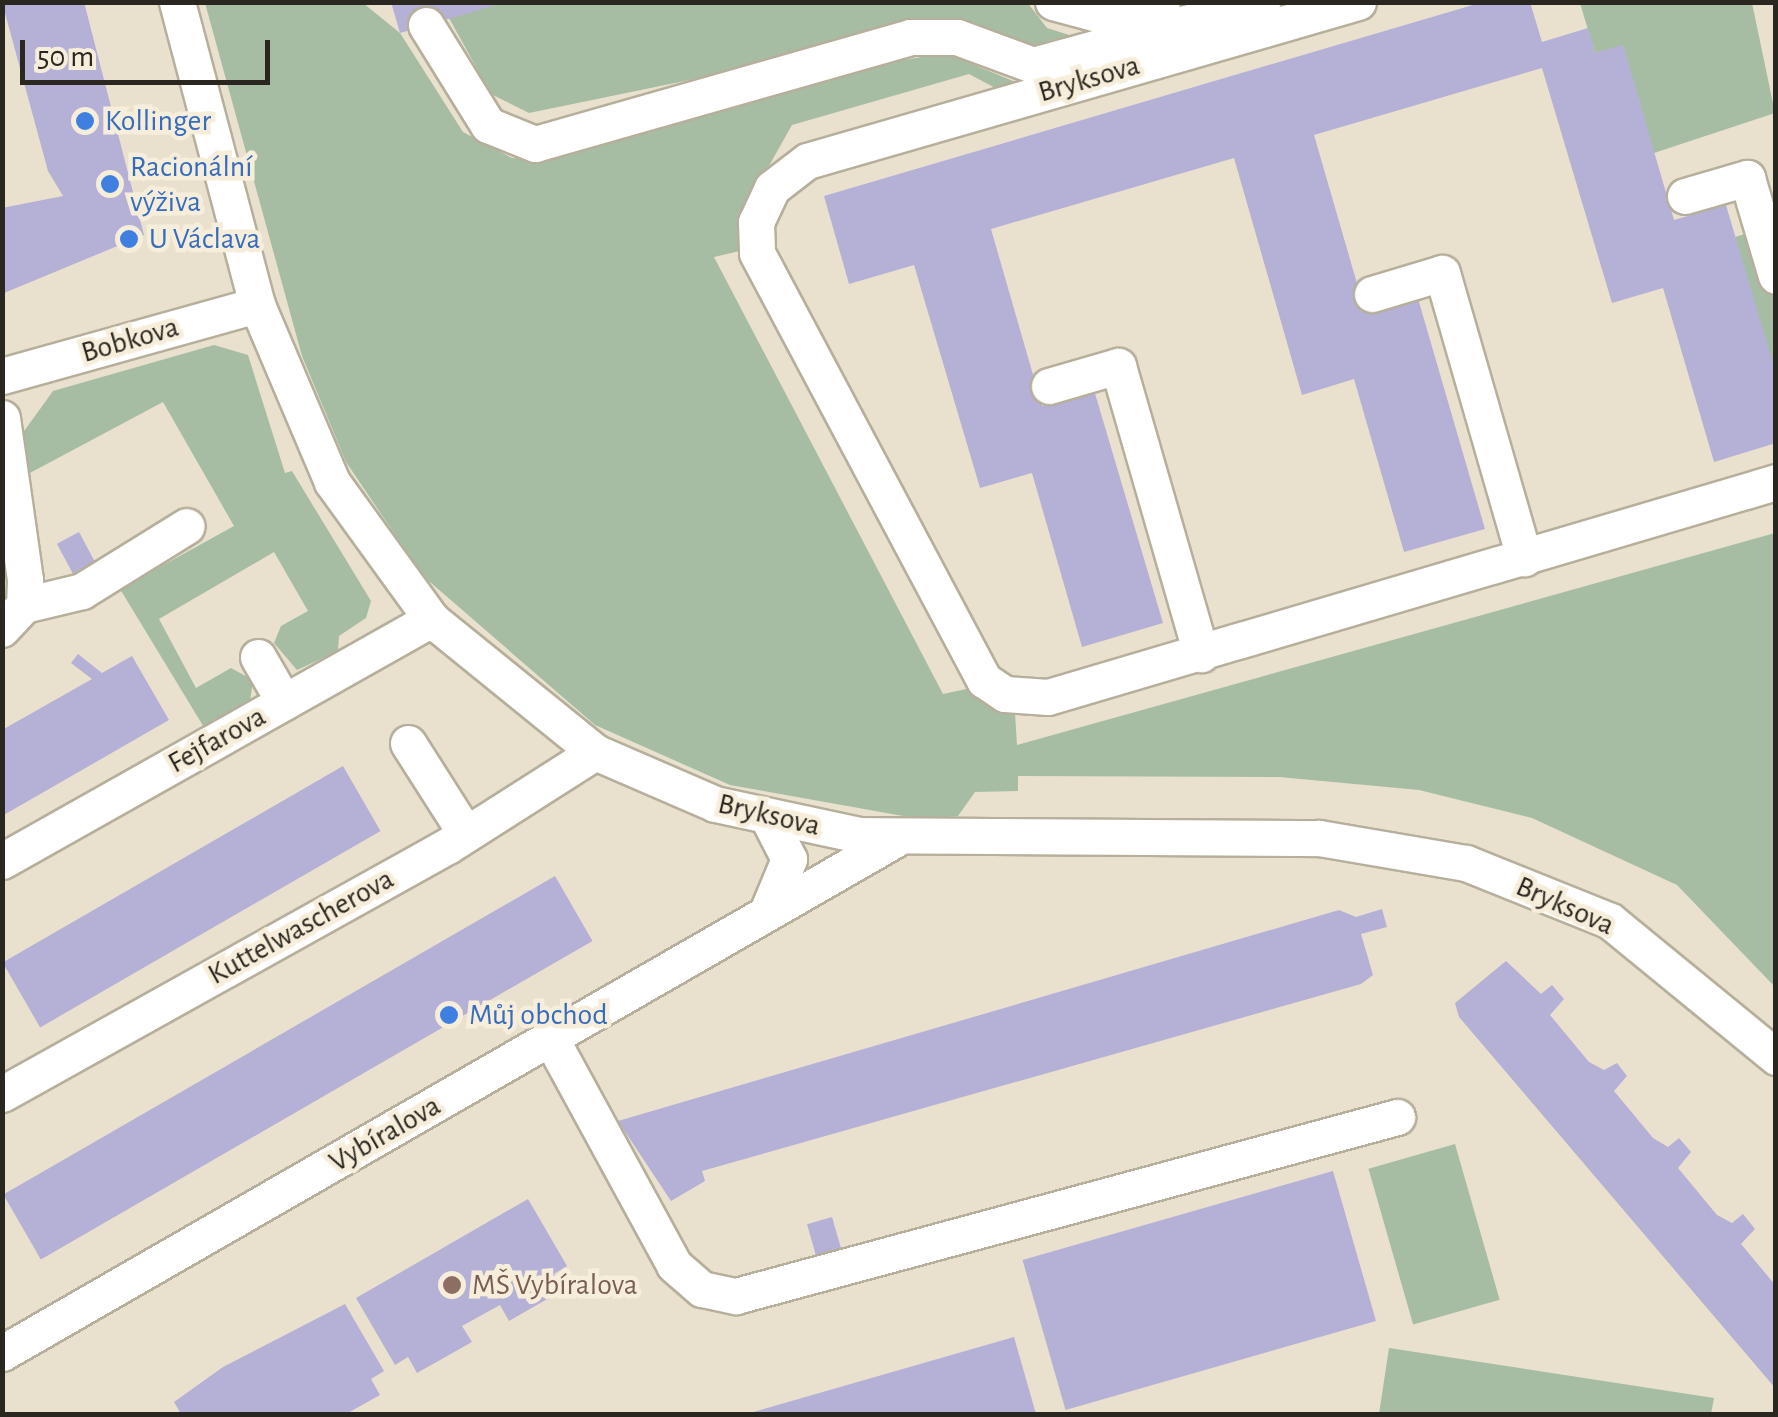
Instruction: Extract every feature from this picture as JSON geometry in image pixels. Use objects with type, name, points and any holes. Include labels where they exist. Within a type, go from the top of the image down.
[{"type":"street","name":"Bryksova","points":[[177,2],[257,305],[332,482],[430,618],[595,752],[768,818],[913,836],[1319,838],[1466,864],[1610,922],[1776,1057]]},
{"type":"street","points":[[1053,2],[1116,19],[1182,2]]},
{"type":"street","points":[[426,25],[471,101],[500,134],[534,144],[936,34],[1009,61],[1054,62],[1262,2]]},
{"type":"street","name":"Bryksova","points":[[1358,2],[807,161],[779,180],[756,222],[757,253],[984,680],[1036,700],[1776,482]]},
{"type":"street","points":[[1686,196],[1746,178],[1776,276]]},
{"type":"street","points":[[1372,294],[1442,273],[1524,558]]},
{"type":"street","name":"Bobkova","points":[[2,376],[257,305]]},
{"type":"street","points":[[1049,386],[1118,366],[1201,654]]},
{"type":"street","points":[[2,418],[13,617],[82,592],[187,526]]},
{"type":"street","name":"Fejfarova","points":[[2,861],[430,618]]},
{"type":"street","points":[[258,657],[284,702]]},
{"type":"street","points":[[408,743],[466,834]]},
{"type":"street","name":"Kuttelwascherova","points":[[2,1094],[466,834],[595,752]]},
{"type":"street","points":[[765,911],[790,859],[768,818]]},
{"type":"street","name":"Vybíralova","points":[[2,1353],[551,1039],[765,911],[913,836]]},
{"type":"street","points":[[551,1039],[674,1265],[702,1289],[736,1296],[1396,1117]]},
{"type":"green space","points":[[503,2],[1027,2],[1047,28],[1082,39],[1038,54],[957,21],[924,19],[743,69],[529,113],[491,94],[449,18]]},
{"type":"green space","points":[[205,3],[363,3],[400,33],[463,132],[512,158],[547,159],[857,68],[945,53],[1028,87],[1001,91],[969,74],[792,125],[761,180],[744,250],[714,257],[943,694],[971,688],[1015,713],[1017,745],[1775,533],[1775,987],[1677,885],[1532,818],[1419,790],[1279,777],[1018,776],[1018,791],[975,792],[958,816],[920,819],[730,785],[595,725],[423,576],[346,462],[302,356]]},
{"type":"green space","points":[[1580,3],[1752,3],[1775,113],[1654,153],[1623,46],[1595,53]]},
{"type":"green space","points":[[1754,231],[1775,301],[1775,374],[1735,237]]},
{"type":"green space","points":[[214,345],[248,355],[285,473],[292,471],[371,601],[366,618],[339,636],[338,651],[297,670],[274,643],[281,626],[308,611],[274,552],[159,619],[196,688],[231,668],[253,680],[250,702],[205,729],[120,589],[234,526],[163,402],[28,474],[22,434],[53,391]]},
{"type":"green space","points":[[1455,1144],[1500,1300],[1413,1325],[1368,1169]]},
{"type":"green space","points":[[1389,1348],[1714,1398],[1711,1414],[1379,1414]]},
{"type":"building","points":[[2,2],[84,2],[144,235],[4,293],[2,208],[63,196],[48,171]]},
{"type":"building","points":[[391,2],[499,2],[500,4],[400,33]]},
{"type":"building","points":[[1483,2],[1530,2],[1542,42],[1588,28],[1595,53],[1623,45],[1674,220],[1726,205],[1776,374],[1776,443],[1714,462],[1663,288],[1612,303],[1542,68],[1314,135],[1365,311],[1417,295],[1485,529],[1404,552],[1354,379],[1302,395],[1234,158],[991,229],[1042,406],[1094,390],[1163,623],[1082,647],[1032,473],[980,488],[914,265],[849,284],[824,196]]},
{"type":"building","points":[[79,532],[96,564],[74,576],[57,544]]},
{"type":"building","points":[[78,654],[102,673],[132,656],[169,720],[2,816],[2,730],[92,679],[71,663]]},
{"type":"building","points":[[343,766],[381,831],[40,1027],[3,962]]},
{"type":"building","points":[[555,876],[592,941],[41,1259],[3,1194]]},
{"type":"building","points":[[1382,909],[1387,927],[1361,934],[1373,975],[1361,984],[702,1171],[705,1181],[671,1201],[618,1121],[1339,910],[1356,917]]},
{"type":"building","points":[[1506,961],[1541,994],[1552,985],[1564,999],[1550,1015],[1589,1062],[1604,1070],[1617,1063],[1627,1076],[1614,1091],[1653,1138],[1668,1147],[1679,1138],[1691,1152],[1678,1168],[1717,1215],[1732,1223],[1743,1214],[1755,1229],[1741,1244],[1776,1286],[1776,1389],[1459,1017],[1455,1003]]},
{"type":"building","points":[[1333,1171],[1376,1321],[1066,1410],[1023,1260]]},
{"type":"building","points":[[528,1199],[567,1266],[554,1274],[563,1290],[509,1321],[500,1305],[462,1326],[472,1342],[417,1373],[408,1357],[395,1365],[356,1298]]},
{"type":"building","points":[[832,1217],[842,1252],[817,1259],[807,1224]]},
{"type":"building","points":[[345,1304],[384,1371],[371,1379],[380,1395],[346,1414],[181,1414],[174,1402],[223,1367]]},
{"type":"building","points":[[1014,1337],[1036,1414],[750,1414],[750,1413]]},
{"type":"place","name":"Kollinger","points":[[85,121]]},
{"type":"place","name":"Racionální výživa","points":[[110,184]]},
{"type":"place","name":"U Václava","points":[[129,239]]},
{"type":"place","name":"Můj obchod","points":[[449,1015]]},
{"type":"place","name":"MŠ Vybíralova","points":[[452,1285]]}]
